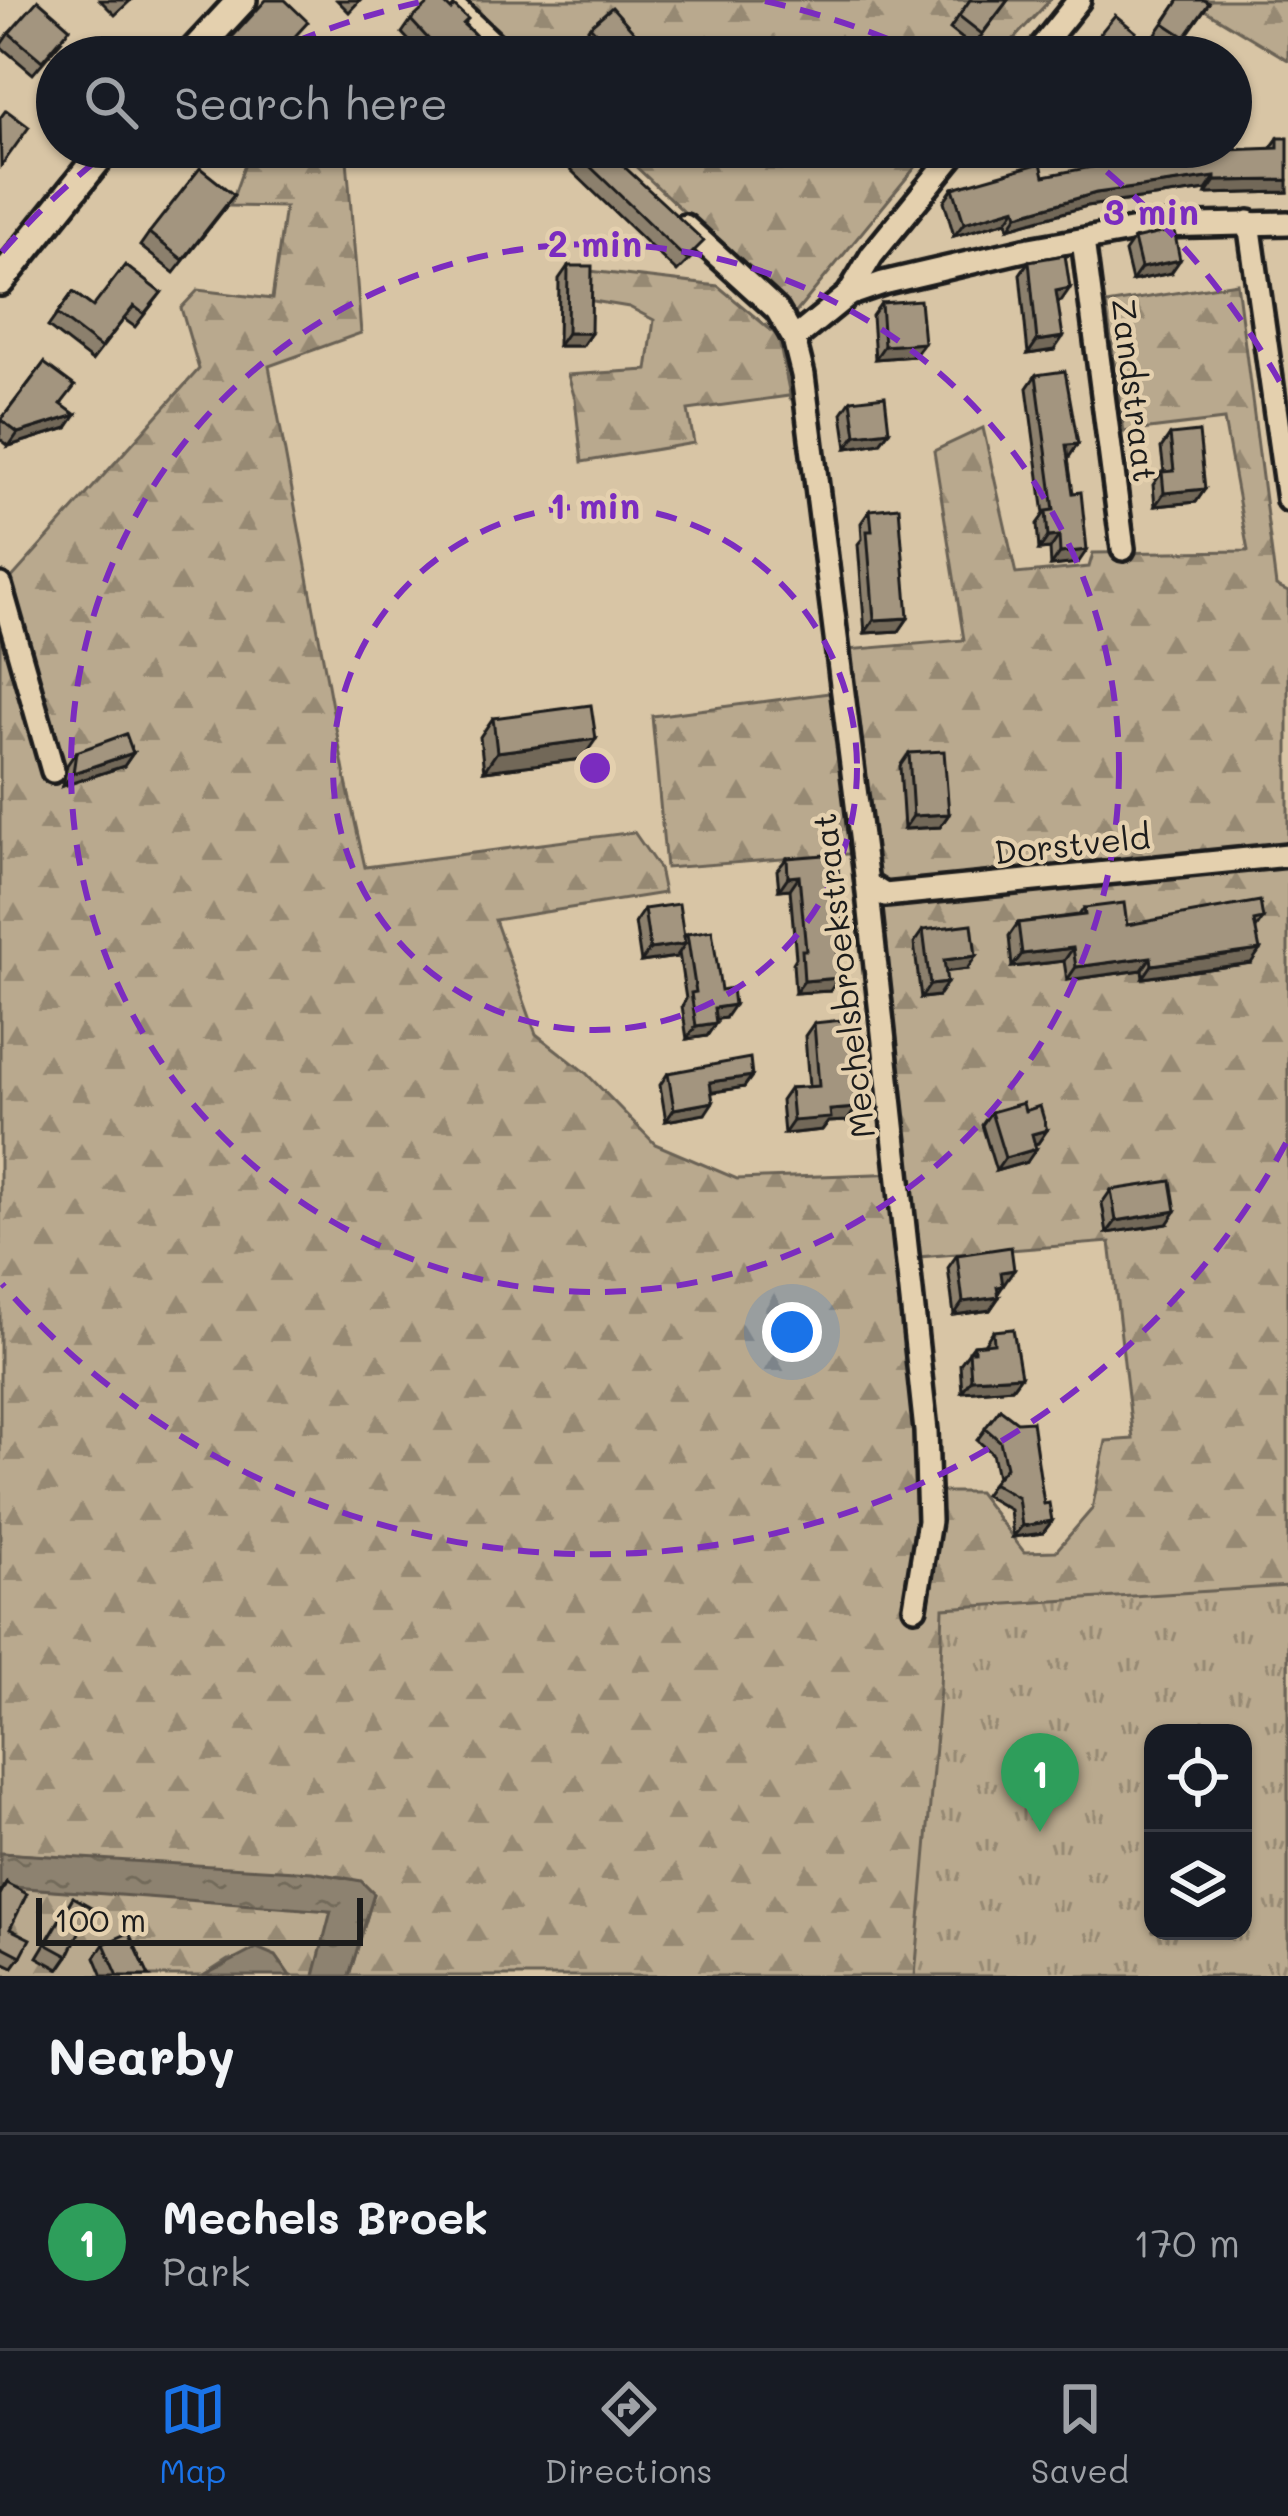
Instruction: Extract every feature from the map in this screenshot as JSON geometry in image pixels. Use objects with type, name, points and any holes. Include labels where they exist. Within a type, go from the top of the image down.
[{"type":"street","points":[[209,36],[242,0]]},
{"type":"street","points":[[447,0],[485,36]]},
{"type":"street","points":[[1050,36],[1079,0]]},
{"type":"street","points":[[0,281],[90,168]]},
{"type":"street","points":[[668,210],[777,310],[794,339],[848,295],[872,255],[943,168]]},
{"type":"street","points":[[1250,222],[1288,500]]},
{"type":"street","points":[[848,295],[1024,250],[1158,226],[1288,223]]},
{"type":"street","name":"Zandstraat","points":[[1083,241],[1123,549]]},
{"type":"street","name":"Mechelsbroekstraat","points":[[794,339],[803,375],[867,884],[926,1430],[928,1521],[915,1607]]},
{"type":"street","points":[[0,585],[52,771]]},
{"type":"street","name":"Dorstveld","points":[[867,884],[885,896],[1288,855]]},
{"type":"green space","points":[[460,0],[1050,0],[1017,36],[498,36]]},
{"type":"green space","points":[[1188,0],[1288,0],[1288,60]]},
{"type":"green space","points":[[244,168],[348,168],[361,333],[269,366],[365,867],[634,832],[659,868],[664,893],[495,920],[536,1034],[586,1073],[655,1144],[737,1179],[903,1173],[874,852],[666,868],[652,716],[829,693],[848,684],[846,650],[964,640],[934,451],[983,428],[1016,574],[1089,567],[1093,553],[1248,551],[1224,420],[1124,432],[1106,304],[1237,283],[1276,586],[1288,592],[1288,1976],[349,1976],[374,1894],[343,1877],[0,1853],[0,591],[199,369],[181,308],[198,290],[272,299],[285,207],[230,206]],"holes":[[[1110,1242],[1133,1439],[1106,1441],[1092,1509],[1056,1551],[1024,1552],[978,1492],[938,1492],[919,1257]]]},
{"type":"green space","points":[[637,168],[915,168],[794,315]]},
{"type":"green space","points":[[590,271],[718,286],[778,336],[791,400],[789,396],[688,410],[694,443],[582,462],[568,375],[647,370],[654,320],[629,307],[587,300]]},
{"type":"green space","points":[[1288,1586],[1288,1976],[915,1976],[943,1608]]},
{"type":"green space","points":[[0,1886],[322,1908],[332,1913],[314,1976],[290,1976],[276,1956],[228,1960],[203,1976],[0,1976]]},
{"type":"water","points":[[0,1853],[312,1872],[361,1881],[374,1894],[349,1976],[314,1976],[331,1911],[0,1886]]},
{"type":"water","points":[[257,1948],[276,1956],[290,1976],[203,1976]]},
{"type":"building","points":[[38,0],[70,28],[63,36],[36,36],[36,56],[9,33]]},
{"type":"building","points":[[266,0],[285,0],[308,22],[295,36],[233,36]]},
{"type":"building","points":[[433,0],[441,0],[468,19],[463,24],[476,36],[426,36],[411,20]]},
{"type":"building","points":[[970,0],[1008,0],[982,34],[959,16]]},
{"type":"building","points":[[1179,0],[1209,3],[1186,36],[1164,23]]},
{"type":"building","points":[[612,7],[638,36],[599,36],[590,26]]},
{"type":"building","points":[[1115,15],[1136,32],[1133,36],[1098,36]]},
{"type":"building","points":[[6,110],[29,127],[1,166],[0,118]]},
{"type":"building","points":[[1278,138],[1288,138],[1288,180],[1215,181],[1215,177],[1096,193],[1018,215],[1016,208],[964,223],[953,188],[1023,168],[1042,168],[1044,176],[1086,168],[1252,168],[1252,149],[1278,148]]},
{"type":"building","points":[[200,168],[234,195],[183,260],[149,233]]},
{"type":"building","points":[[592,168],[626,168],[704,241],[686,259]]},
{"type":"building","points":[[1174,230],[1180,260],[1141,268],[1134,239]]},
{"type":"building","points":[[1065,255],[1070,288],[1056,291],[1063,337],[1037,341],[1029,261]]},
{"type":"building","points":[[125,265],[161,293],[144,314],[134,306],[101,348],[57,314],[73,292],[93,307]]},
{"type":"building","points":[[568,266],[592,266],[591,333],[567,333]]},
{"type":"building","points":[[920,300],[924,343],[884,346],[881,303]]},
{"type":"building","points":[[44,363],[75,386],[61,404],[76,415],[18,433],[1,420]]},
{"type":"building","points":[[1065,371],[1078,444],[1066,445],[1073,493],[1081,492],[1087,550],[1060,553],[1059,536],[1048,537],[1046,511],[1054,510],[1036,375]]},
{"type":"building","points":[[885,396],[889,431],[856,435],[851,400]]},
{"type":"building","points":[[1199,432],[1205,489],[1164,493],[1162,472],[1174,471],[1170,435]]},
{"type":"building","points":[[899,507],[908,618],[874,620],[867,531],[872,531],[870,510]]},
{"type":"building","points":[[591,705],[596,739],[497,752],[493,718]]},
{"type":"building","points":[[126,734],[133,753],[73,773],[76,752]]},
{"type":"building","points":[[944,751],[949,814],[913,816],[909,753]]},
{"type":"building","points":[[837,854],[843,927],[836,927],[839,978],[804,981],[799,876],[788,877],[787,858]]},
{"type":"building","points":[[1260,901],[1263,919],[1254,921],[1260,950],[1152,965],[1151,957],[1076,967],[1073,948],[1022,954],[1018,923],[1085,915],[1084,908],[1124,903],[1127,925]]},
{"type":"building","points":[[679,904],[685,944],[650,949],[644,909]]},
{"type":"building","points":[[972,924],[976,956],[944,960],[947,983],[930,985],[923,930]]},
{"type":"building","points":[[712,930],[721,990],[732,988],[734,1005],[714,1008],[716,1023],[696,1026],[687,934]]},
{"type":"building","points":[[852,1019],[856,1108],[830,1110],[831,1118],[793,1121],[790,1088],[819,1086],[814,1023]]},
{"type":"building","points":[[750,1058],[752,1076],[710,1082],[713,1102],[674,1109],[668,1073]]},
{"type":"building","points":[[1023,1103],[1025,1111],[1040,1106],[1047,1130],[1032,1134],[1036,1149],[1005,1158],[991,1112]]},
{"type":"building","points":[[1171,1181],[1176,1211],[1116,1221],[1111,1190]]},
{"type":"building","points":[[1011,1247],[1014,1270],[1001,1272],[999,1297],[963,1302],[957,1255]]},
{"type":"building","points":[[1013,1329],[1021,1376],[971,1379],[969,1351],[974,1351],[974,1345],[994,1343],[993,1331]]},
{"type":"building","points":[[1000,1409],[1017,1422],[1032,1421],[1044,1504],[1049,1503],[1052,1521],[1022,1526],[1018,1498],[992,1483],[1006,1467],[1000,1441],[985,1428]]},
{"type":"building","points":[[6,1883],[27,1894],[10,1929],[30,1939],[21,1956],[0,1945],[0,1895]]},
{"type":"building","points":[[73,1897],[91,1907],[68,1956],[46,1944]]},
{"type":"building","points":[[129,1933],[149,1976],[118,1976],[104,1944]]},
{"type":"place","name":"Mechels Broek","points":[[1040,1832]]}]
